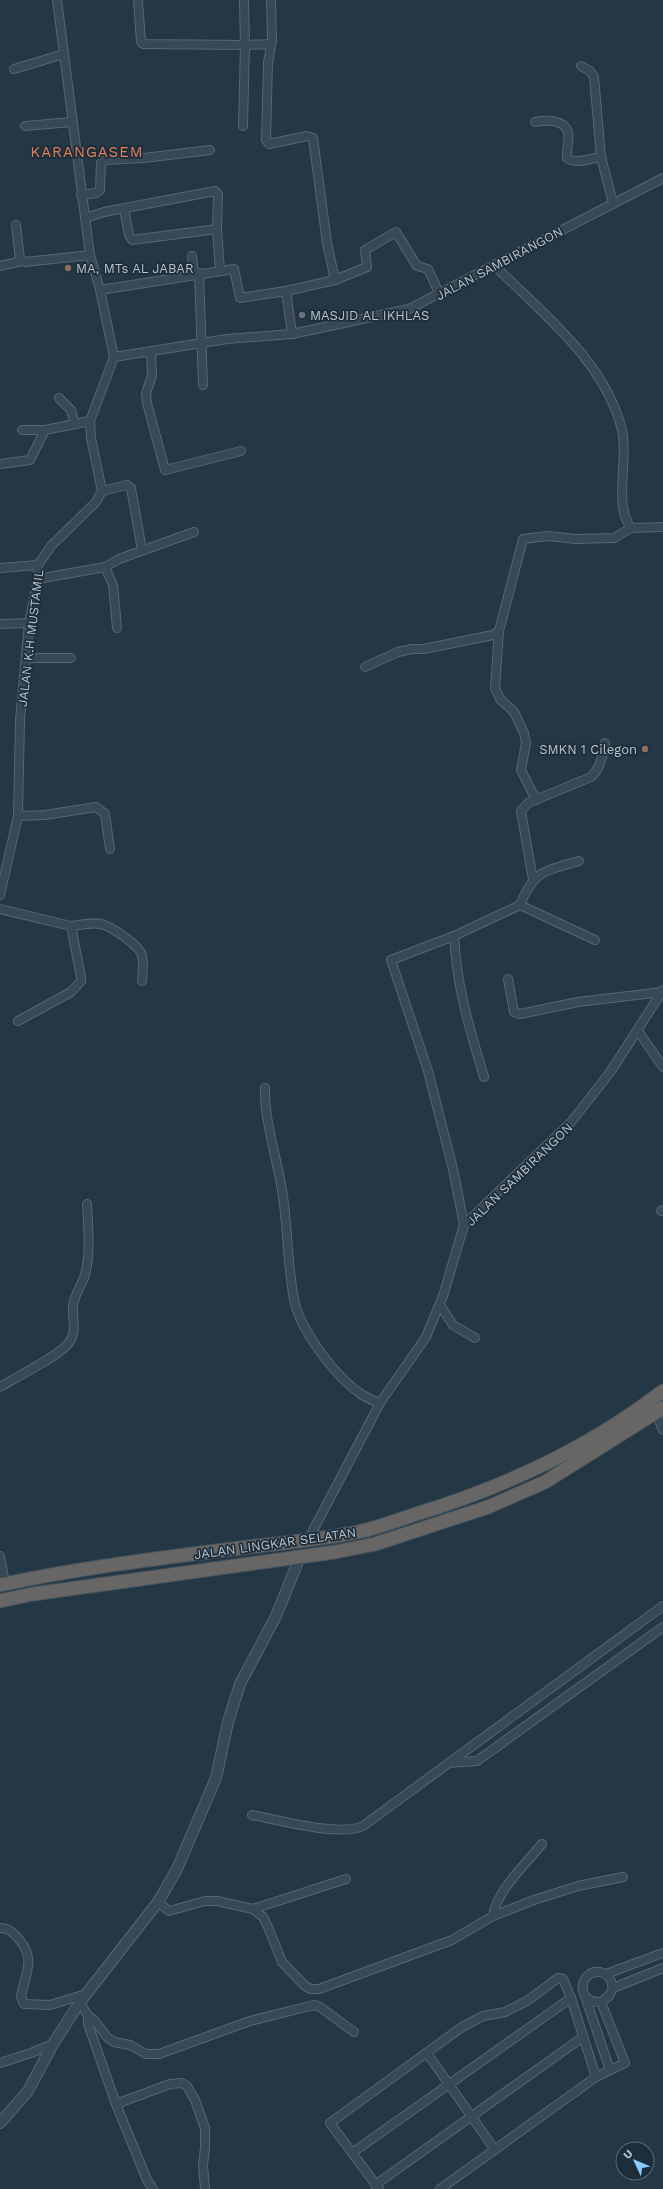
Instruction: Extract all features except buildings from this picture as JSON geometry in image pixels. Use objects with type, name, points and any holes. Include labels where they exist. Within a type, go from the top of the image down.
[{"type":"highway","name":"JALAN LINGKAR SELATAN","points":[[2,1584],[203,1553],[308,1540],[363,1531],[492,1488],[538,1469],[633,1413],[663,1391]]},
{"type":"highway","name":"JALAN LINGKAR SELATAN","points":[[0,1601],[300,1557],[375,1544],[488,1507],[545,1482],[575,1465],[659,1411]]},
{"type":"highway","points":[[567,1453],[575,1465]]},
{"type":"highway","points":[[203,1553],[204,1571]]},
{"type":"street","points":[[57,0],[84,218],[90,254],[100,290],[114,357],[90,421],[91,438],[102,491],[127,485],[131,488],[142,550]]},
{"type":"street","points":[[138,0],[140,42],[143,44],[271,44]]},
{"type":"street","points":[[243,126],[245,45],[244,0]]},
{"type":"street","points":[[271,0],[271,44],[266,140],[269,144],[307,136],[313,138],[327,243],[335,280]]},
{"type":"street","points":[[14,69],[64,54]]},
{"type":"street","points":[[581,66],[590,71],[594,77],[601,156],[613,204]]},
{"type":"street","points":[[535,122],[552,120],[563,124],[568,132],[566,152],[567,158],[570,160],[577,162],[601,156]]},
{"type":"street","points":[[25,126],[72,122]]},
{"type":"street","points":[[81,195],[96,193],[100,190],[101,163],[105,160],[144,158],[210,150]]},
{"type":"street","name":"JALAN SAMBIRANGON","points":[[114,357],[201,343],[292,334],[409,309],[440,295],[494,265],[663,178]]},
{"type":"street","points":[[84,218],[217,191],[217,229],[220,270]]},
{"type":"street","points":[[124,209],[129,236],[132,240],[217,229]]},
{"type":"street","points":[[16,225],[20,259],[22,261]]},
{"type":"street","points":[[100,290],[197,273],[235,270],[240,298],[286,291],[335,280],[366,267],[365,250],[385,236],[396,232],[417,266],[427,268],[440,295]]},
{"type":"street","points":[[0,266],[22,261],[25,262],[90,254]]},
{"type":"street","points":[[192,256],[197,273],[203,385]]},
{"type":"street","points":[[494,265],[560,330],[602,383],[622,429],[625,446],[623,514],[631,528]]},
{"type":"street","points":[[286,291],[292,334]]},
{"type":"street","points":[[151,351],[152,376],[146,393],[147,402],[165,470],[241,451]]},
{"type":"street","points":[[59,398],[71,410],[74,424]]},
{"type":"street","points":[[22,430],[44,430],[90,421]]},
{"type":"street","points":[[0,464],[30,460],[44,430]]},
{"type":"street","name":"JALAN K.H MUSTAMIL","points":[[0,895],[18,816],[20,720],[29,623],[38,579],[38,564],[51,546],[96,502],[102,491]]},
{"type":"street","points":[[536,800],[521,770],[526,743],[524,733],[514,712],[500,699],[495,688],[499,631],[523,539],[548,536],[576,539],[614,538],[631,528],[663,527]]},
{"type":"street","points":[[38,579],[105,567],[119,559],[194,532]]},
{"type":"street","points":[[0,568],[38,564]]},
{"type":"street","points":[[105,567],[113,585],[117,628]]},
{"type":"street","points":[[0,624],[29,623]]},
{"type":"street","points":[[365,667],[398,652],[441,646],[493,635],[499,631]]},
{"type":"street","points":[[26,658],[71,658]]},
{"type":"street","points":[[533,880],[520,816],[524,808],[536,800],[591,777],[596,773],[601,764],[605,744]]},
{"type":"street","points":[[18,816],[44,815],[96,807],[105,814],[110,850]]},
{"type":"street","points":[[464,1225],[453,1169],[428,1071],[391,960],[454,936],[520,905],[533,880],[552,869],[579,862]]},
{"type":"street","points":[[520,905],[595,940]]},
{"type":"street","points":[[0,909],[70,926],[102,923],[110,925],[132,942],[141,952],[142,981]]},
{"type":"street","points":[[18,1021],[71,992],[81,982],[70,926]]},
{"type":"street","points":[[454,936],[456,971],[464,1010],[484,1076]]},
{"type":"street","points":[[508,979],[514,1012],[520,1014],[578,1002],[662,991]]},
{"type":"street","name":"JALAN SAMBIRANGON","points":[[308,1540],[380,1403],[426,1337],[440,1305],[464,1225],[572,1122],[611,1072],[662,991]]},
{"type":"street","points":[[638,1031],[663,1067]]},
{"type":"street","points":[[265,1088],[267,1109],[287,1217],[294,1300],[304,1325],[340,1377],[362,1395],[380,1403]]},
{"type":"street","points":[[0,1387],[66,1346],[72,1338],[75,1329],[74,1306],[85,1275],[88,1255],[88,1204]]},
{"type":"street","points":[[440,1305],[453,1325],[475,1338]]},
{"type":"street","points":[[659,1411],[663,1430]]},
{"type":"street","points":[[0,1556],[2,1584]]},
{"type":"street","points":[[0,2123],[28,2091],[53,2044],[83,1998],[158,1902],[177,1869],[216,1778],[228,1722],[240,1684],[276,1616],[300,1557]]},
{"type":"street","points":[[252,1815],[334,1830],[358,1828],[663,1606]]},
{"type":"street","points":[[448,1763],[477,1761],[663,1627]]},
{"type":"street","points":[[493,1916],[494,1906],[500,1895],[542,1844]]},
{"type":"street","points":[[158,1902],[170,1911],[205,1901],[217,1901],[253,1909],[263,1917],[282,1962],[305,1986],[311,1989],[319,1989],[452,1940],[493,1916],[534,1900],[578,1886],[623,1877]]},
{"type":"street","points":[[253,1909],[346,1879]]},
{"type":"street","points":[[0,1928],[6,1928],[14,1934],[25,1947],[29,1965],[21,1997],[24,2004],[50,2005],[83,1998]]},
{"type":"street","points":[[606,1974],[663,1953]]},
{"type":"street","points":[[612,1988],[663,1968]]},
{"type":"street","points":[[584,1995],[589,2000],[601,2002],[609,1996],[612,1988],[611,1980],[606,1974],[599,1971],[590,1973],[584,1979],[582,1987],[584,1995],[610,2070]]},
{"type":"street","points":[[583,2037],[377,2187],[330,2123],[462,2027],[483,2016],[510,2009],[527,2000],[558,1978],[563,1979],[571,1998],[596,2077]]},
{"type":"street","points":[[83,1998],[88,2016],[88,2024],[116,2104],[147,2180],[153,2189]]},
{"type":"street","points":[[352,2153],[571,1998]]},
{"type":"street","points":[[440,2189],[596,2077],[625,2063],[601,2002]]},
{"type":"street","points":[[88,2016],[94,2020],[106,2037],[114,2042],[130,2045],[146,2054],[159,2054],[250,2021],[314,2005],[320,2007],[354,2032]]},
{"type":"street","points":[[0,2063],[32,2053],[53,2044]]},
{"type":"street","points":[[427,2053],[495,2150]]},
{"type":"street","points":[[116,2104],[170,2084],[176,2083],[187,2086],[195,2100],[205,2128],[206,2142],[203,2166],[205,2189]]},
{"type":"place","name":"MA, MTs AL JABAR","points":[[68,268]]},
{"type":"place","name":"MASJID AL IKHLAS","points":[[302,315]]},
{"type":"place","name":"SMKN 1 Cilegon","points":[[645,749]]},
{"type":"district","name":"KARANGASEM","points":[[87,152]]}]
